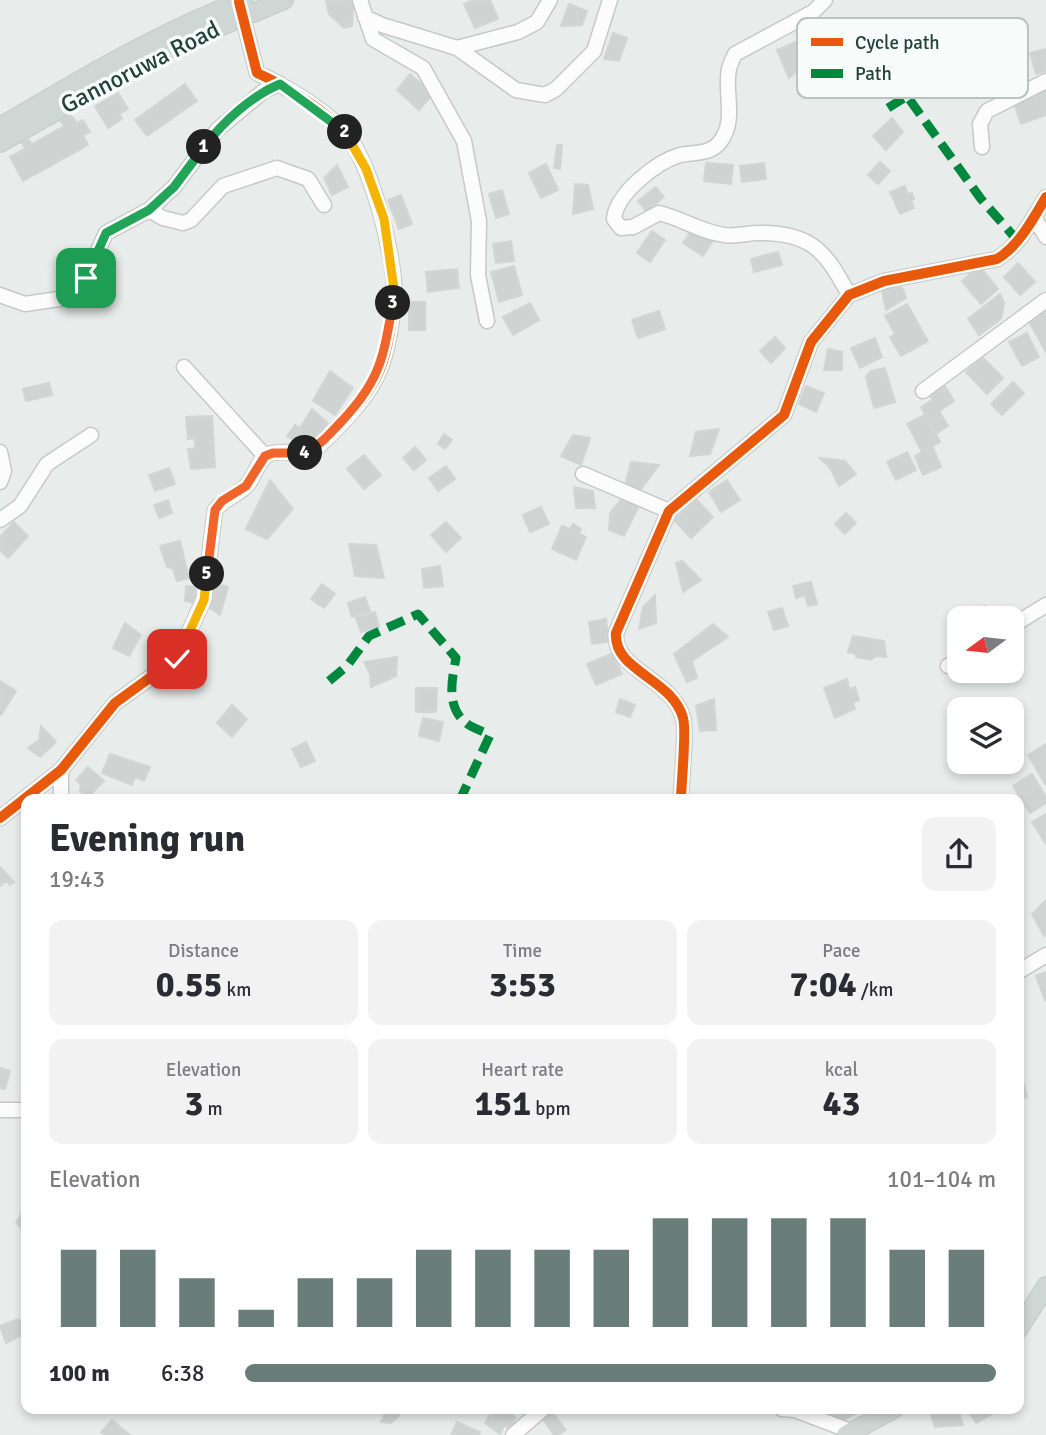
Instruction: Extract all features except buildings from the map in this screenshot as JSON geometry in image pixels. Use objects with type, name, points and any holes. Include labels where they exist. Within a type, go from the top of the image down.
[{"type":"main road","name":"Gannoruwa Road","points":[[0,127],[127,54],[242,6],[284,0]]},
{"type":"main road","name":"Gannoruwa Road","points":[[0,143],[242,6]]},
{"type":"main road","points":[[1024,1321],[1046,1286]]},
{"type":"main road","points":[[849,1434],[885,1414]]},
{"type":"street","points":[[360,0],[373,39],[423,68],[464,141],[479,221],[478,275],[487,321]]},
{"type":"street","points":[[457,48],[518,32],[537,22],[550,0]]},
{"type":"street","points":[[365,17],[382,25],[457,48],[516,90],[545,95],[556,89],[594,51],[610,0]]},
{"type":"street","points":[[802,18],[813,12],[825,0]]},
{"type":"street","points":[[30,794],[61,770],[115,703],[177,659],[204,600],[215,510],[222,501],[246,486],[265,456],[273,453],[302,454],[318,446],[363,398],[377,375],[384,356],[395,296],[384,219],[366,169],[343,129],[280,84],[257,73],[242,6]]},
{"type":"street","points":[[797,21],[735,54],[729,70],[730,113],[720,142],[707,152],[681,155],[655,165],[615,207],[614,219],[621,228],[633,227],[659,213],[678,217],[727,236],[760,233],[794,237],[817,246],[835,269],[849,295]]},
{"type":"street","points":[[1028,90],[1046,81]]},
{"type":"street","points":[[0,295],[25,304],[65,298],[86,278],[106,233],[149,210],[174,187],[217,130],[265,90],[280,84]]},
{"type":"street","points":[[982,147],[980,124],[987,111],[1013,98]]},
{"type":"street","points":[[149,210],[163,218],[183,223],[191,220],[223,186],[277,168],[308,179],[324,205]]},
{"type":"street","points":[[681,794],[684,718],[664,687],[619,654],[615,645],[616,633],[669,511],[784,415],[811,342],[849,295],[884,281],[997,259],[1007,253],[1046,197]]},
{"type":"street","points":[[1034,217],[1046,237]]},
{"type":"street","points":[[923,391],[1046,300]]},
{"type":"street","points":[[184,367],[265,456]]},
{"type":"street","points":[[0,520],[20,506],[47,464],[90,435]]},
{"type":"street","points":[[0,452],[4,471],[0,482]]},
{"type":"street","points":[[583,474],[669,511]]},
{"type":"street","points":[[1024,619],[1046,605]]},
{"type":"street","points":[[61,770],[61,794]]},
{"type":"street","points":[[0,818],[21,801]]},
{"type":"street","points":[[1024,968],[1046,955]]},
{"type":"street","points":[[0,1110],[21,1111]]},
{"type":"street","points":[[513,1435],[537,1414]]},
{"type":"street","points":[[804,1414],[849,1434]]},
{"type":"marked path","points":[[888,108],[904,98]]},
{"type":"marked path","points":[[908,98],[981,199],[1017,240]]},
{"type":"marked path","points":[[329,681],[347,666],[369,636],[418,614],[456,658],[452,692],[459,716],[470,726],[490,735],[463,794]]},
{"type":"cycle path","points":[[30,794],[61,770],[115,703],[177,658],[204,599],[215,510],[248,484],[260,463],[269,454],[307,451],[320,445],[366,395],[384,358],[392,317],[394,281],[379,208],[362,160],[351,141],[332,120],[301,97],[257,73],[239,2]]},
{"type":"cycle path","points":[[681,794],[683,718],[677,704],[667,693],[624,657],[618,646],[616,633],[669,511],[784,415],[811,342],[849,295],[884,281],[997,259],[1019,239],[1046,197]]},
{"type":"cycle path","points":[[0,818],[21,801]]},
{"type":"route","points":[[86,278],[106,233],[149,210],[174,187],[217,130],[265,90],[280,84],[343,129],[366,169],[384,219],[395,296],[384,356],[377,375],[363,398],[318,446],[302,454],[273,453],[265,456],[246,486],[222,501],[215,510],[204,600],[177,659]]}]
